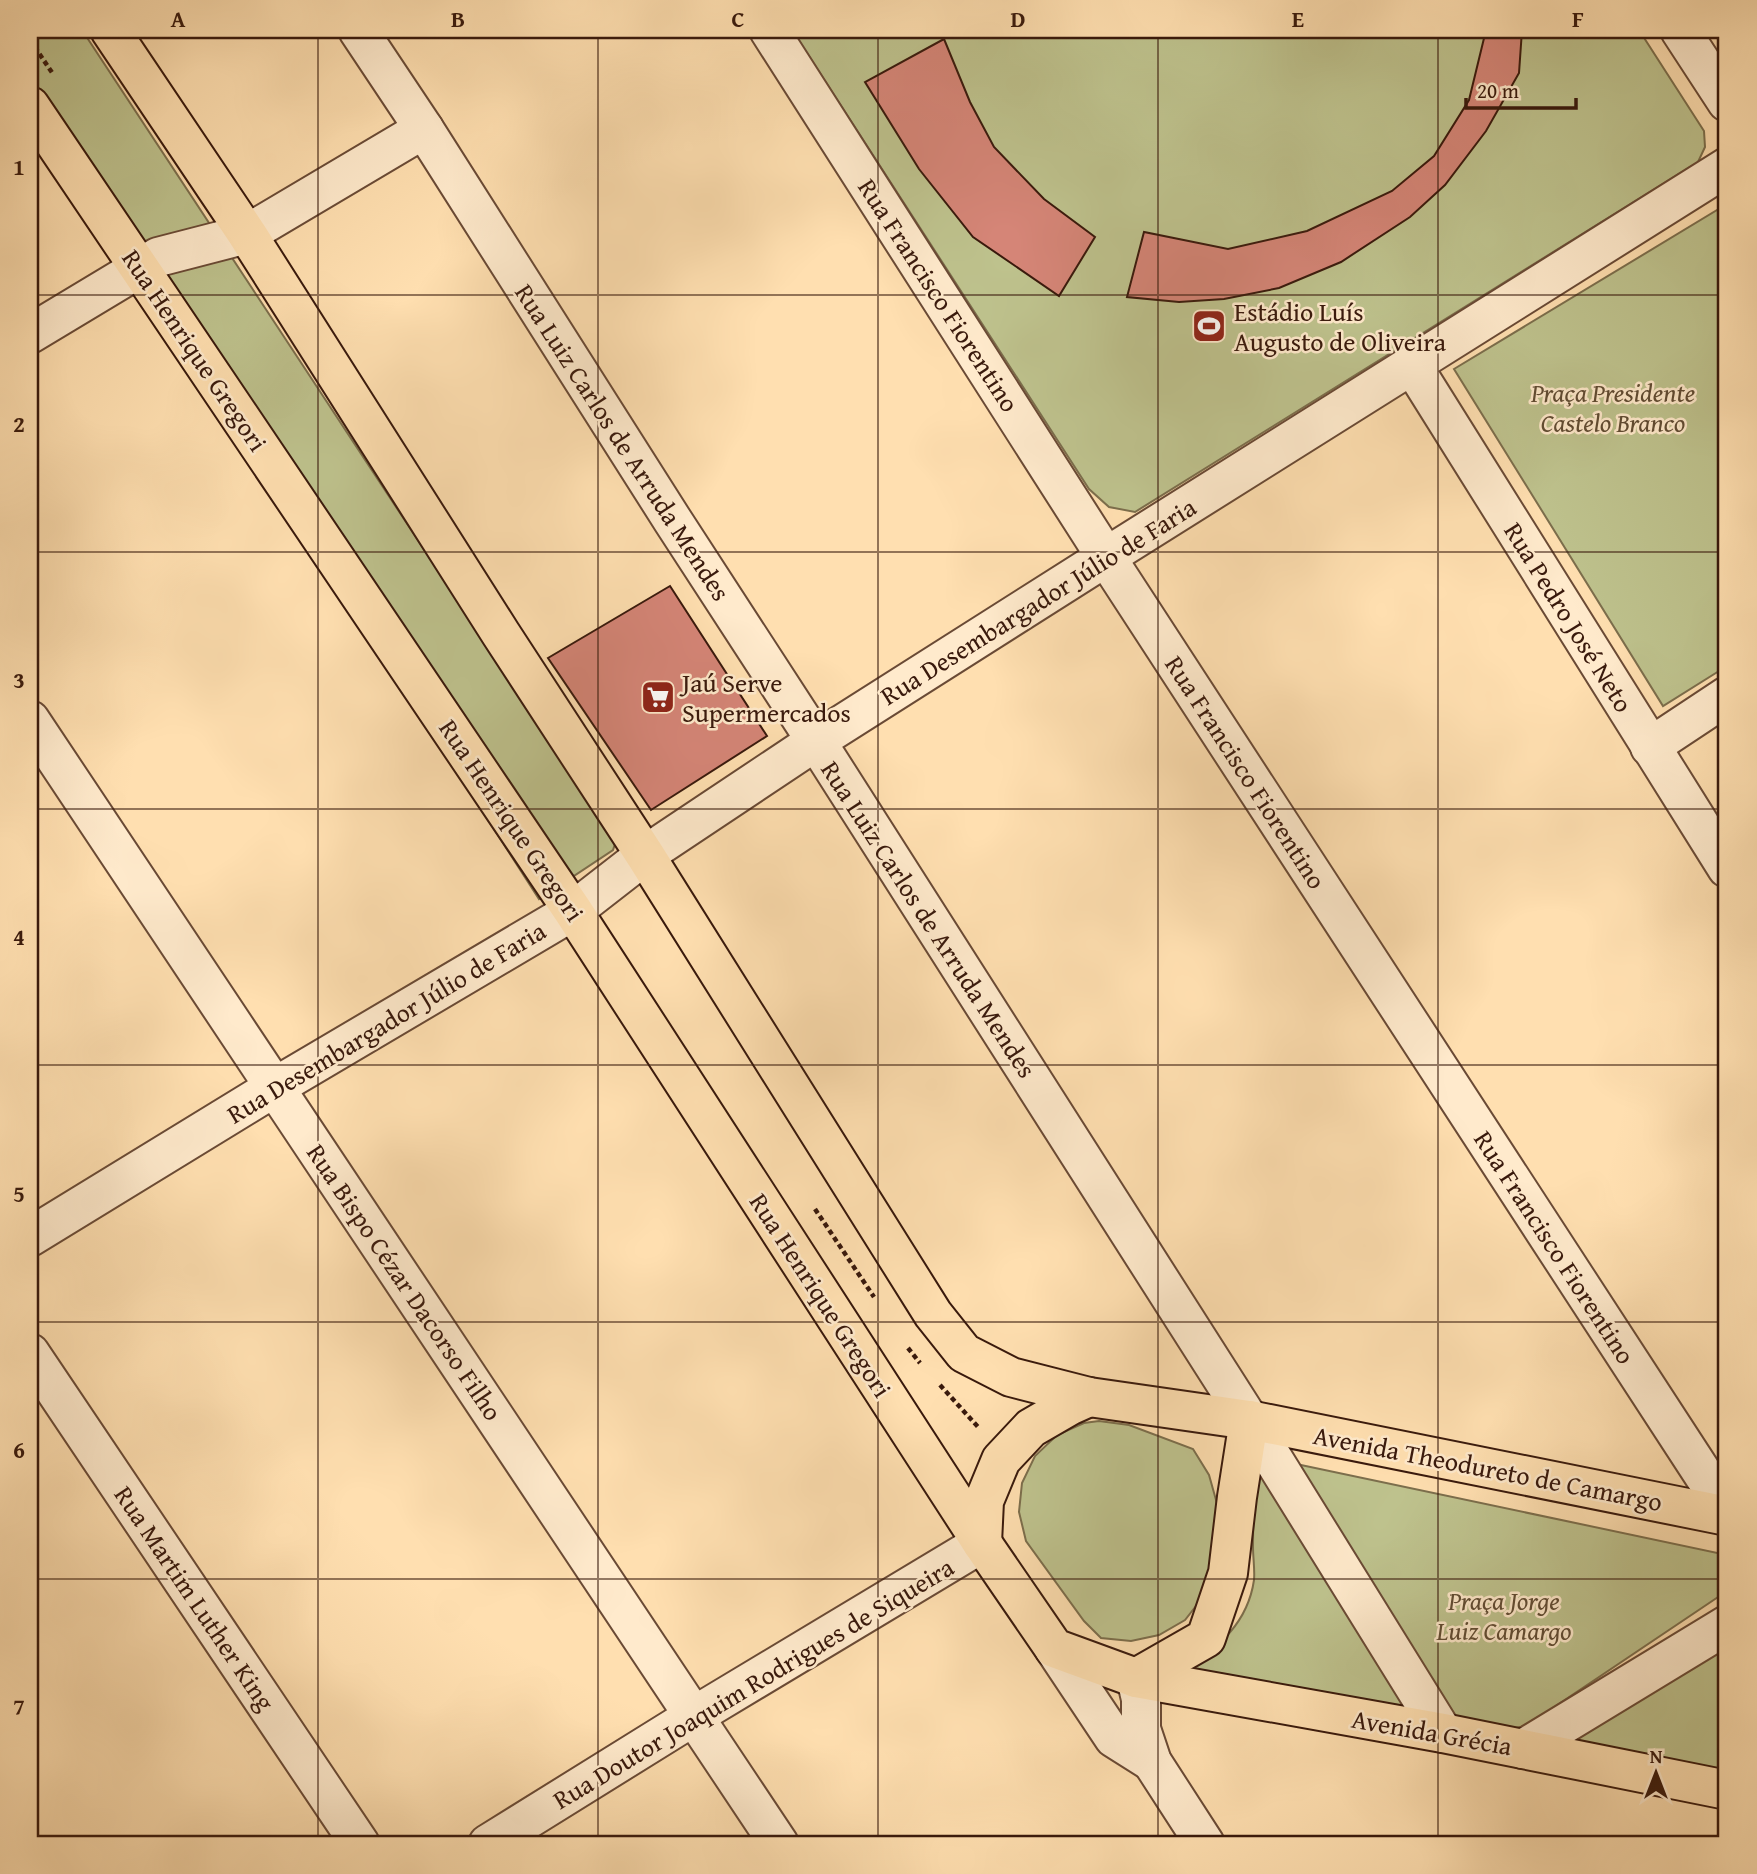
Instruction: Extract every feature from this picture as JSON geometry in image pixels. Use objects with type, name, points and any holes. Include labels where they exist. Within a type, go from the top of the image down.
[{"type":"main road","points":[[110,30],[247,234],[645,855],[933,1314],[964,1353],[1011,1377],[1089,1397]]},
{"type":"main road","name":"Rua Henrique Gregori","points":[[30,106],[573,911],[982,1543],[1054,1648]]},
{"type":"main road","points":[[982,1543],[984,1501],[1001,1460],[1031,1427],[1089,1397]]},
{"type":"main road","name":"Avenida Theodureto de Camargo","points":[[1089,1397],[1249,1420],[1727,1513]]},
{"type":"main road","points":[[1136,1678],[1206,1638],[1228,1573],[1249,1420]]},
{"type":"main road","name":"Avenida Grécia","points":[[1054,1648],[1136,1678],[1443,1733],[1727,1790]]},
{"type":"street","name":"Rua Luiz Carlos de Arruda Mendes","points":[[358,30],[424,129],[1249,1420],[1443,1733]]},
{"type":"street","name":"Rua Francisco Fiorentino","points":[[769,30],[1106,556],[1727,1513]]},
{"type":"street","points":[[1680,30],[1727,102]]},
{"type":"street","points":[[30,334],[158,257],[247,234],[424,129]]},
{"type":"street","name":"Rua Desembargador Júlio de Faria","points":[[30,1237],[275,1087],[573,911],[645,855],[816,741],[1727,167]]},
{"type":"street","name":"Rua Pedro José Neto","points":[[1412,365],[1727,868]]},
{"type":"street","points":[[1650,747],[1727,696]]},
{"type":"street","name":"Rua Bispo Cézar Dacorso Filho","points":[[30,720],[779,1844]]},
{"type":"street","name":"Rua Martim Luther King","points":[[30,1353],[360,1844]]},
{"type":"street","name":"Rua Doutor Joaquim Rodrigues de Siqueira","points":[[488,1844],[694,1716],[982,1543]]},
{"type":"street","points":[[1522,1749],[1727,1625]]},
{"type":"street","points":[[1054,1648],[1114,1738],[1152,1762]]},
{"type":"street","points":[[1136,1678],[1141,1699],[1141,1729],[1152,1762],[1205,1844]]},
{"type":"green space","points":[[30,30],[82,30],[616,841],[613,850],[539,899],[30,109]]},
{"type":"green space","name":"Estádio Luís Augusto de Oliveira","points":[[792,30],[1639,30],[1704,131],[1705,147],[1698,162],[1135,512],[1109,507],[1089,489]]},
{"type":"green space","name":"Praça Presidente Castelo Branco","points":[[1727,204],[1727,666],[1663,706],[1454,369]]},
{"type":"green space","points":[[1099,1421],[1129,1425],[1193,1449],[1209,1475],[1218,1507],[1216,1548],[1203,1597],[1185,1620],[1159,1635],[1131,1641],[1101,1638],[1084,1621],[1026,1541],[1019,1512],[1022,1483],[1035,1456],[1057,1435],[1084,1423]]},
{"type":"green space","name":"Praça Jorge Luiz Camargo","points":[[1257,1465],[1418,1710],[1185,1668],[1209,1652],[1230,1632],[1251,1595],[1254,1576],[1253,1527]]},
{"type":"green space","name":"Praça Jorge Luiz Camargo","points":[[1290,1465],[1301,1465],[1727,1555],[1727,1591],[1526,1726],[1510,1729],[1447,1719]]},
{"type":"green space","name":"Praça Jorge Luiz Camargo","points":[[1727,1642],[1727,1777],[1563,1743]]},
{"type":"building","points":[[1486,30],[1522,30],[1519,73],[1486,131],[1445,185],[1410,217],[1341,262],[1279,288],[1224,299],[1179,302],[1127,297],[1144,232],[1228,249],[1307,231],[1392,191],[1434,156],[1469,100]]},
{"type":"building","points":[[944,39],[970,102],[994,147],[1044,199],[1095,237],[1059,296],[973,237],[919,169],[865,82]]},
{"type":"building","points":[[670,586],[767,736],[651,810],[548,658]]},
{"type":"place","name":"Estádio Luís Augusto de Oliveira","points":[[1209,326]]},
{"type":"place","name":"Jaú Serve Supermercados","points":[[658,697]]}]
